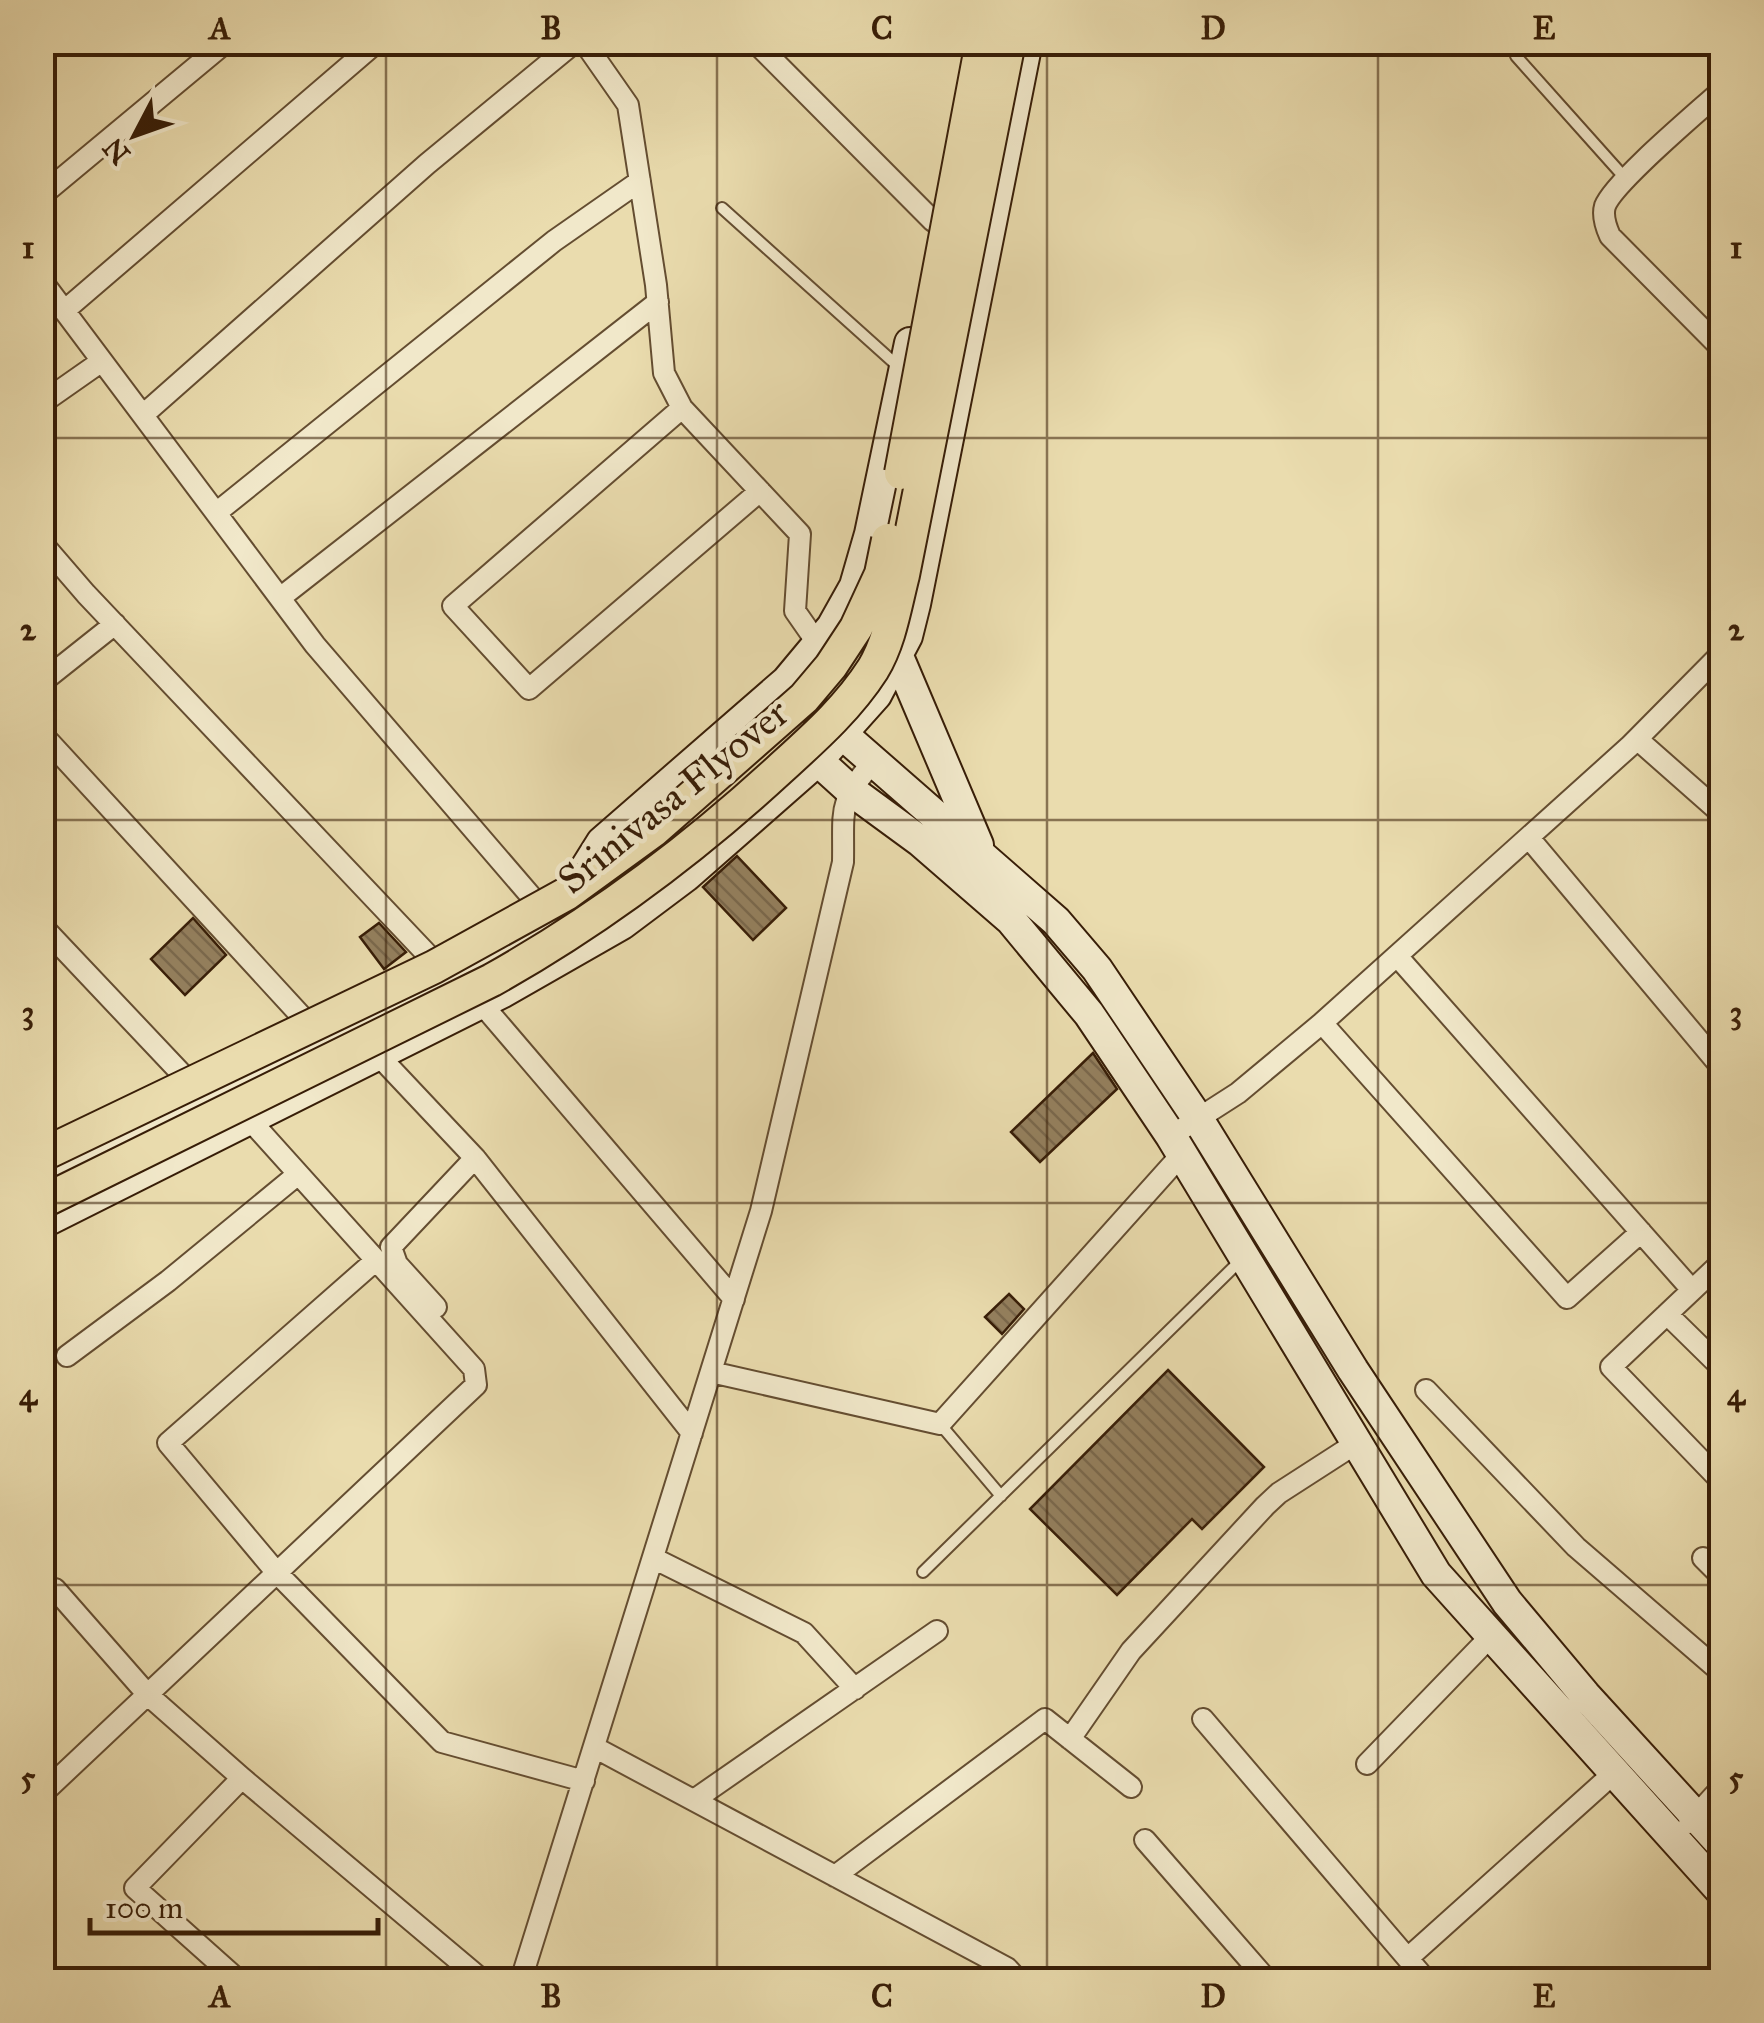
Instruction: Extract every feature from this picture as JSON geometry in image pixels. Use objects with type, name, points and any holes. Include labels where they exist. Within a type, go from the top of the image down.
[{"type":"main road","name":"Srinivasa Flyover","points":[[42,1155],[434,967],[566,894],[654,830],[804,698],[822,677],[856,628],[881,574],[982,42]]},
{"type":"main road","name":"Srinivasa Flyover","points":[[42,1202],[548,949],[725,820],[848,702],[874,666],[887,638],[903,575],[1009,42]]},
{"type":"street","points":[[42,196],[226,42]]},
{"type":"street","points":[[64,311],[377,42]]},
{"type":"street","points":[[143,415],[427,164],[575,42]]},
{"type":"street","points":[[584,42],[628,105],[658,302],[664,373],[682,408],[800,534],[796,612],[818,644]]},
{"type":"street","points":[[755,42],[933,221]]},
{"type":"street","points":[[42,1179],[448,978],[552,922],[602,842],[785,684],[818,644],[855,586],[870,534],[966,42]]},
{"type":"street","points":[[42,1222],[481,1003],[622,924],[686,876],[817,761],[876,695],[907,636],[915,604],[1027,42]]},
{"type":"street","points":[[1722,90],[1626,179],[1606,206],[1605,226],[1610,236],[1722,349]]},
{"type":"street","points":[[216,513],[554,241],[640,181]]},
{"type":"street","points":[[42,281],[315,645],[552,922]]},
{"type":"street","points":[[280,598],[658,302]]},
{"type":"street","points":[[42,403],[102,361]]},
{"type":"street","points":[[682,408],[453,606],[529,688],[760,491]]},
{"type":"street","points":[[42,544],[448,978]]},
{"type":"street","points":[[42,682],[115,624]]},
{"type":"street","points":[[897,654],[982,854]]},
{"type":"street","points":[[711,1372],[940,1424],[1198,1119],[1238,1093],[1322,1023],[1717,666]]},
{"type":"street","points":[[785,684],[1056,921],[1097,969],[1198,1119],[1353,1370],[1507,1602],[1584,1695],[1722,1845]]},
{"type":"street","points":[[760,706],[849,789],[920,842],[1011,920],[1089,1014],[1177,1145],[1436,1574],[1722,1892]]},
{"type":"street","points":[[42,734],[323,1040]]},
{"type":"street","points":[[1638,739],[1722,814]]},
{"type":"street","points":[[521,1980],[762,1211],[843,862],[844,804],[849,789],[872,762]]},
{"type":"street","points":[[1529,838],[1722,1068]]},
{"type":"street","points":[[42,926],[205,1098]]},
{"type":"street","points":[[1397,956],[1692,1290]]},
{"type":"street","points":[[481,1003],[734,1299]]},
{"type":"street","points":[[1322,1023],[1567,1298],[1641,1232]]},
{"type":"street","points":[[378,1054],[476,1158],[692,1433]]},
{"type":"street","points":[[42,1794],[476,1385],[474,1369],[249,1119]]},
{"type":"street","points":[[476,1158],[391,1246],[397,1264],[493,1371]]},
{"type":"street","points":[[67,1356],[168,1281],[297,1176]]},
{"type":"street","points":[[375,1261],[168,1443],[277,1573],[442,1742],[584,1781]]},
{"type":"street","points":[[1722,1262],[1612,1367],[1722,1482]]},
{"type":"street","points":[[1667,1314],[1722,1368]]},
{"type":"street","points":[[1426,1390],[1576,1548],[1722,1673]]},
{"type":"street","points":[[1070,1739],[1131,1651],[1265,1506],[1280,1492],[1355,1444]]},
{"type":"street","points":[[653,1558],[804,1633],[854,1688]]},
{"type":"street","points":[[1704,1558],[1722,1577]]},
{"type":"street","points":[[55,1589],[148,1695],[482,1980]]},
{"type":"street","points":[[694,1800],[937,1631]]},
{"type":"street","points":[[1367,1764],[1491,1636]]},
{"type":"street","points":[[835,1876],[1045,1719],[1130,1787]]},
{"type":"street","points":[[1203,1719],[1414,1972],[1614,1773]]},
{"type":"street","points":[[594,1746],[1007,1968],[1018,1980]]},
{"type":"street","points":[[238,1980],[136,1888],[242,1778]]},
{"type":"street","points":[[1674,1839],[1722,1787]]},
{"type":"street","points":[[1145,1840],[1267,1980]]},
{"type":"lane","points":[[1516,56],[1626,179]]},
{"type":"lane","points":[[722,208],[904,372]]},
{"type":"lane","points":[[923,1572],[1244,1258]]},
{"type":"lane","points":[[940,1424],[1001,1496]]},
{"type":"building","points":[[737,856],[786,908],[753,940],[703,887]]},
{"type":"building","points":[[193,918],[226,955],[185,995],[151,959]]},
{"type":"building","points":[[379,923],[406,952],[384,969],[360,937]]},
{"type":"building","points":[[1093,1053],[1117,1089],[1040,1162],[1011,1132]]},
{"type":"building","points":[[1009,1294],[1024,1309],[1002,1334],[985,1317]]},
{"type":"building","points":[[1168,1370],[1264,1467],[1202,1529],[1192,1519],[1117,1595],[1030,1509]]}]
